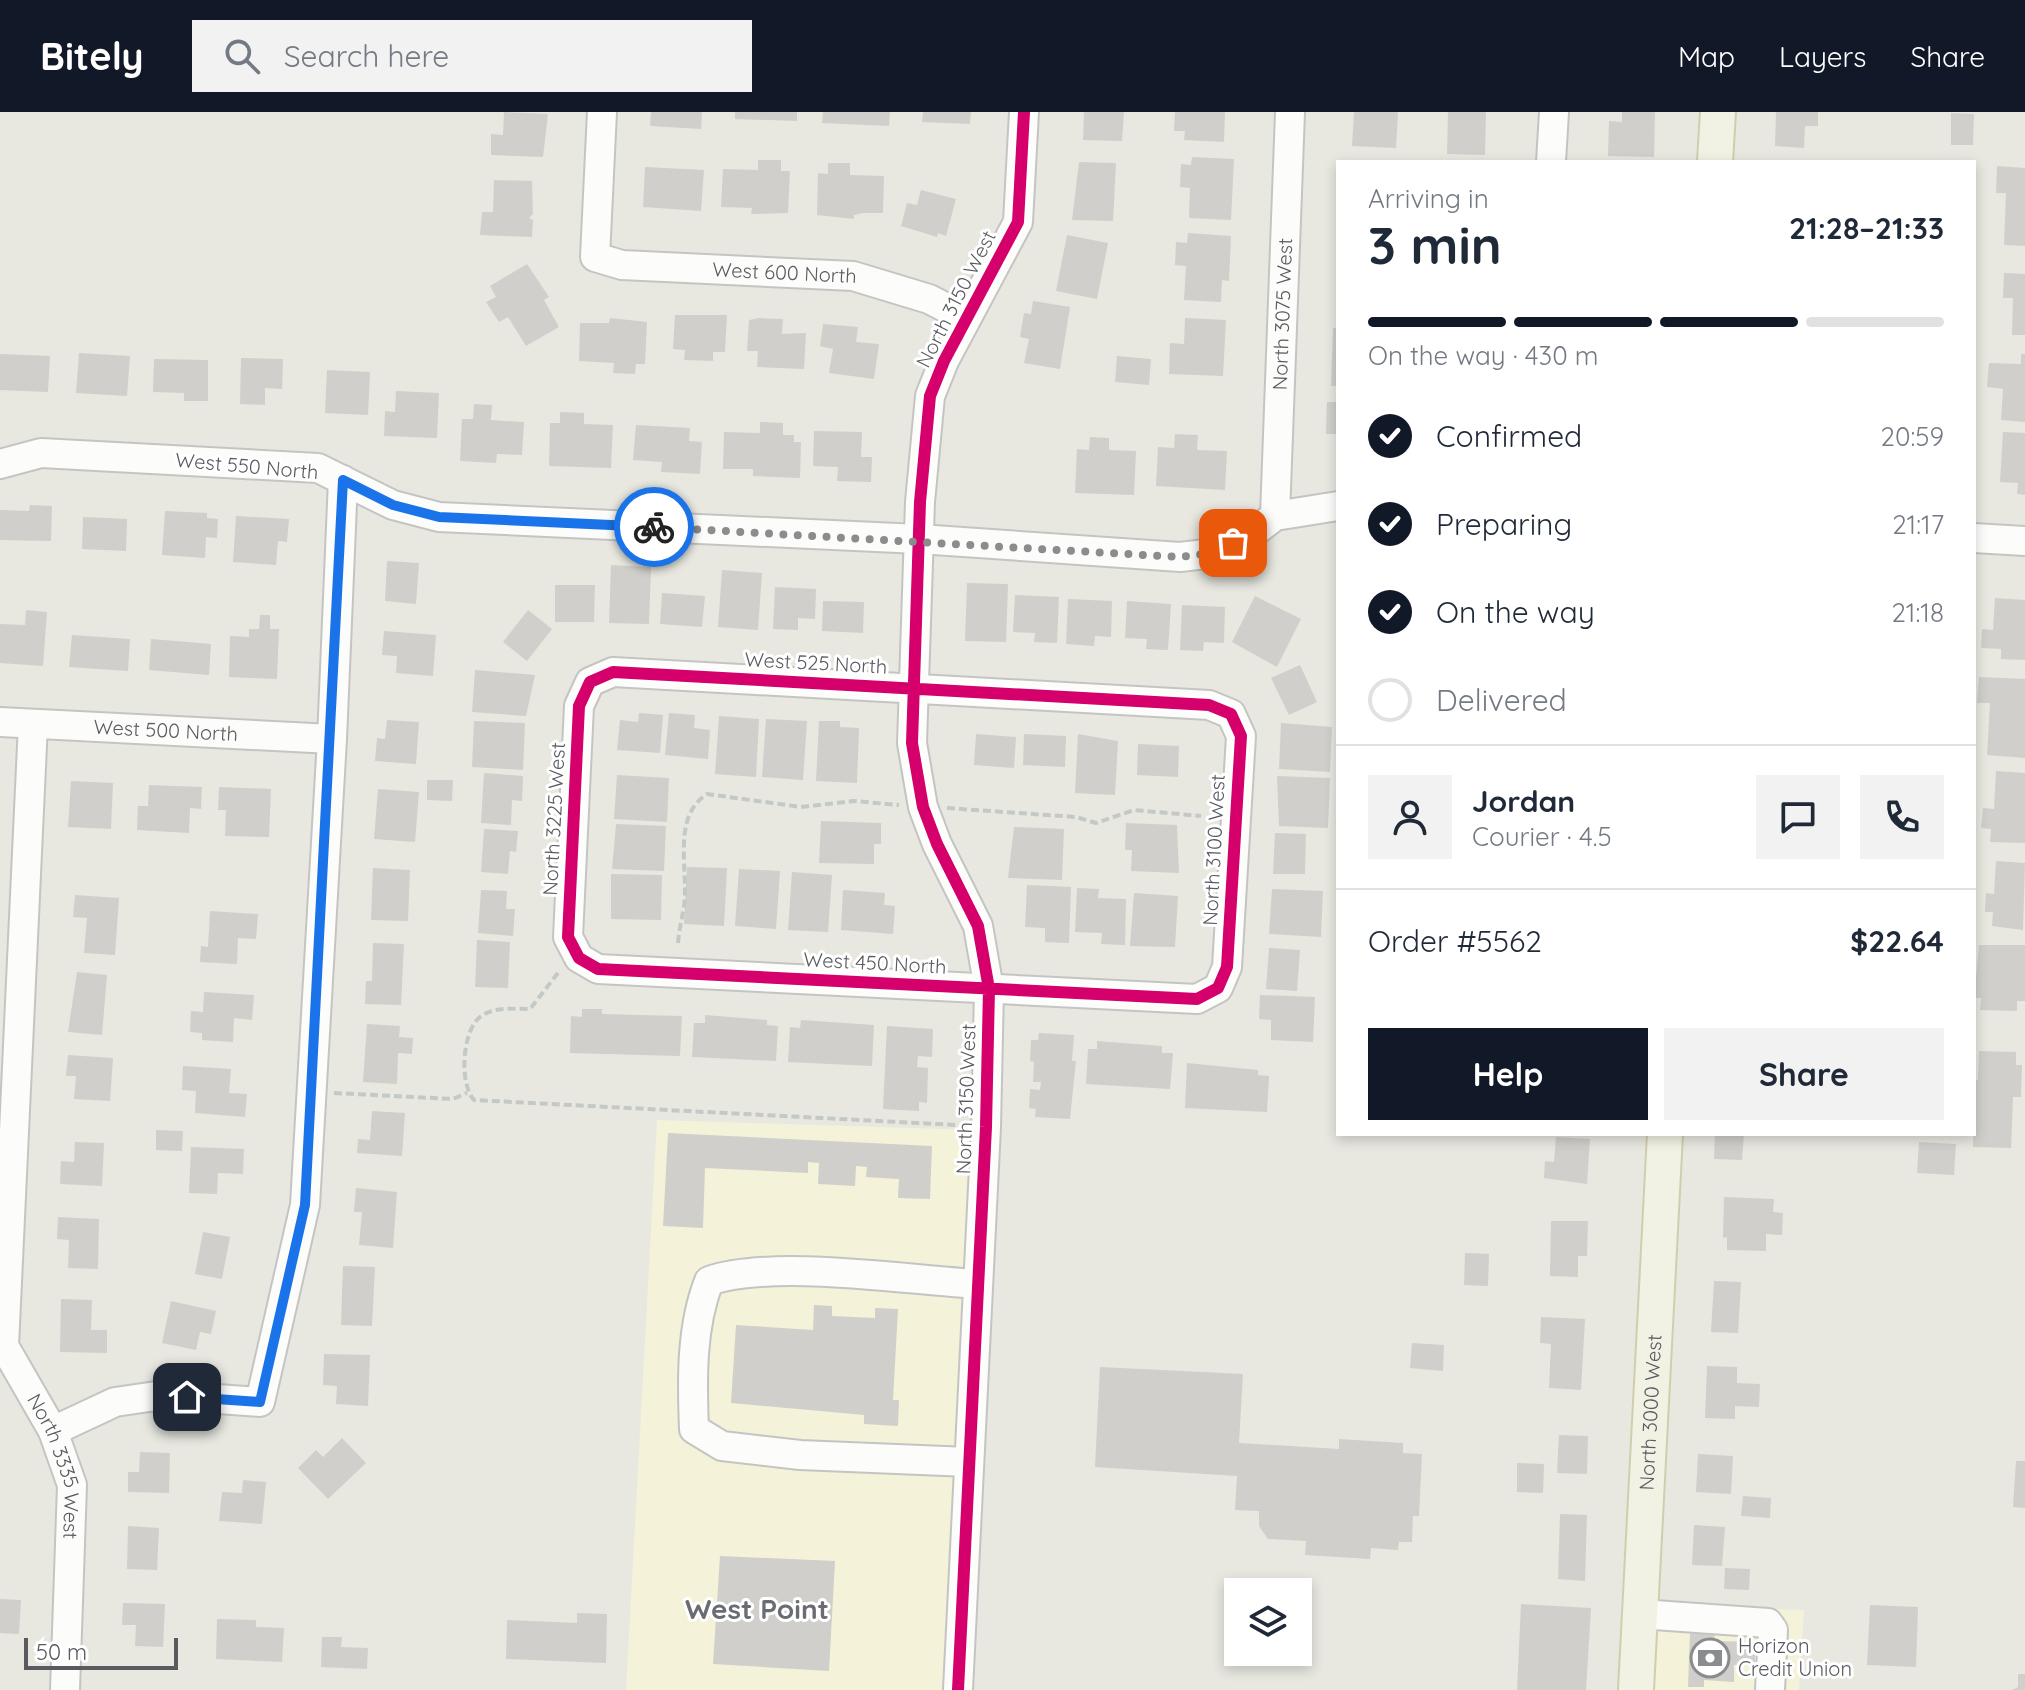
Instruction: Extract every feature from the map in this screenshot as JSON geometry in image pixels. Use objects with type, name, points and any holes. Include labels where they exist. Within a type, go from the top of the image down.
[{"type":"main road","points":[[1715,160],[1718,112]]},
{"type":"main road","name":"North 3000 West","points":[[1636,1690],[1665,1136]]},
{"type":"street","name":"West 600 North","points":[[602,112],[595,257],[622,265],[853,276],[929,299],[966,318]]},
{"type":"street","name":"North 3150 West","points":[[958,1690],[989,989],[978,926],[937,844],[923,807],[912,743],[919,539],[930,396],[966,318],[1018,222],[1024,112]]},
{"type":"street","name":"North 3075 West","points":[[1275,516],[1290,112]]},
{"type":"street","points":[[1551,160],[1554,112]]},
{"type":"street","name":"West 550 North","points":[[0,464],[41,453],[318,468],[393,505],[439,517],[919,539],[1180,557],[1214,553],[1253,533],[1275,516],[1336,506]]},
{"type":"street","points":[[53,1431],[115,1402],[151,1397],[260,1402],[305,1205],[332,739],[343,480]]},
{"type":"street","points":[[1976,538],[2025,541]]},
{"type":"street","name":"West 525 North","points":[[590,682],[613,672],[1209,705],[1231,714]]},
{"type":"street","name":"North 3225 West","points":[[568,966],[579,706],[590,682]]},
{"type":"street","name":"North 3100 West","points":[[1218,988],[1227,967],[1241,736],[1231,714]]},
{"type":"street","name":"West 500 North","points":[[0,722],[332,739]]},
{"type":"street","name":"North 3335 West","points":[[33,724],[7,1116],[4,1346],[53,1431],[72,1485],[65,1690]]},
{"type":"street","name":"West 450 North","points":[[568,966],[1197,999],[1218,988]]},
{"type":"street","points":[[969,1462],[800,1455],[722,1446],[694,1429],[692,1391],[699,1307],[709,1281],[731,1274],[820,1273],[978,1284]]},
{"type":"street","points":[[1640,1614],[1768,1623],[1773,1630],[1770,1690]]},
{"type":"path","points":[[678,943],[684,907],[688,816],[696,801],[707,794],[801,807],[854,801],[899,805]]},
{"type":"path","points":[[945,808],[1076,817],[1096,823],[1134,810],[1201,816]]},
{"type":"path","points":[[568,966],[530,1009],[493,1010],[477,1018],[468,1039],[467,1093],[474,1100],[957,1125]]},
{"type":"path","points":[[324,1093],[453,1099],[467,1093]]},
{"type":"shaded area","points":[[657,1120],[973,1130],[942,1690],[626,1690]]},
{"type":"shaded area","points":[[1652,1605],[1804,1610],[1799,1690],[1648,1690]]},
{"type":"building","points":[[504,112],[548,114],[543,157],[491,155],[491,134],[503,135]]},
{"type":"building","points":[[651,112],[702,112],[701,129],[650,126]]},
{"type":"building","points":[[735,112],[797,112],[797,121],[735,119]]},
{"type":"building","points":[[823,112],[890,112],[889,126],[822,123]]},
{"type":"building","points":[[923,112],[971,112],[970,124],[922,122]]},
{"type":"building","points":[[1084,112],[1124,112],[1122,141],[1083,140]]},
{"type":"building","points":[[1175,112],[1225,112],[1224,142],[1184,140],[1185,131],[1174,131]]},
{"type":"building","points":[[1354,112],[1398,112],[1396,148],[1352,146]]},
{"type":"building","points":[[1448,112],[1486,112],[1485,155],[1447,154]]},
{"type":"building","points":[[1622,112],[1655,112],[1654,157],[1608,156],[1609,121],[1622,122]]},
{"type":"building","points":[[1776,112],[1818,112],[1818,126],[1805,126],[1804,148],[1775,146]]},
{"type":"building","points":[[1951,113],[1974,114],[1973,145],[1951,145]]},
{"type":"building","points":[[1192,157],[1234,159],[1231,220],[1189,218],[1190,188],[1180,187],[1181,164],[1191,165]]},
{"type":"building","points":[[758,160],[781,160],[781,171],[790,171],[788,213],[751,214],[752,208],[721,207],[723,169],[758,170]]},
{"type":"building","points":[[1079,162],[1116,163],[1113,221],[1072,220]]},
{"type":"building","points":[[828,163],[850,163],[850,175],[884,176],[883,213],[863,213],[854,215],[854,219],[817,215],[818,173],[828,174]]},
{"type":"building","points":[[1997,166],[2025,168],[2025,246],[2004,245],[2006,193],[1996,193]]},
{"type":"building","points":[[645,167],[704,170],[701,211],[643,207]]},
{"type":"building","points":[[494,180],[532,181],[533,214],[529,218],[533,220],[532,237],[480,235],[482,212],[493,212]]},
{"type":"building","points":[[921,190],[956,199],[946,236],[938,233],[937,237],[901,226],[907,203],[917,205]]},
{"type":"building","points":[[1188,233],[1231,236],[1229,281],[1222,280],[1221,302],[1184,300],[1186,266],[1175,265],[1176,242],[1187,243]]},
{"type":"building","points":[[1067,235],[1108,243],[1097,299],[1056,291]]},
{"type":"building","points":[[527,264],[549,297],[544,300],[559,327],[526,346],[508,317],[499,322],[486,302],[496,297],[490,286]]},
{"type":"building","points":[[2004,273],[2025,274],[2025,335],[2012,335],[2013,298],[2003,298]]},
{"type":"building","points":[[1033,301],[1070,307],[1060,369],[1024,363],[1029,339],[1020,337],[1024,313],[1031,314]]},
{"type":"building","points":[[675,315],[727,315],[725,352],[713,352],[713,361],[684,360],[685,350],[673,349]]},
{"type":"building","points":[[610,318],[647,322],[645,364],[636,364],[635,374],[613,373],[614,363],[579,361],[580,323],[609,323]]},
{"type":"building","points":[[1185,318],[1226,320],[1223,376],[1169,374],[1170,343],[1184,344]]},
{"type":"building","points":[[783,319],[782,334],[806,333],[804,369],[757,367],[758,351],[747,351],[749,320]]},
{"type":"building","points":[[823,324],[858,327],[856,342],[879,344],[874,379],[829,373],[833,349],[820,346]]},
{"type":"building","points":[[1333,328],[1336,328],[1336,386],[1331,386]]},
{"type":"building","points":[[79,353],[130,356],[127,396],[76,393]]},
{"type":"building","points":[[0,354],[50,356],[48,392],[0,390]]},
{"type":"building","points":[[2021,354],[2025,354],[2025,422],[2001,420],[2003,389],[1987,387],[1989,363],[2021,364]]},
{"type":"building","points":[[1117,356],[1151,359],[1149,385],[1115,382]]},
{"type":"building","points":[[241,358],[283,359],[282,389],[265,388],[265,405],[240,404]]},
{"type":"building","points":[[154,359],[208,360],[208,401],[184,401],[184,393],[153,392]]},
{"type":"building","points":[[327,370],[370,372],[368,415],[325,413]]},
{"type":"building","points":[[396,391],[439,393],[437,438],[384,436],[385,411],[395,412]]},
{"type":"building","points":[[1327,402],[1336,402],[1336,434],[1326,434]]},
{"type":"building","points":[[474,404],[492,405],[491,420],[524,422],[522,455],[497,454],[496,463],[460,461],[462,419],[473,419]]},
{"type":"building","points":[[560,412],[584,413],[584,424],[613,425],[611,468],[549,466],[550,423],[560,423]]},
{"type":"building","points":[[760,422],[783,423],[783,435],[794,435],[794,442],[801,442],[800,478],[753,476],[753,469],[723,469],[724,432],[760,433]]},
{"type":"building","points":[[636,425],[690,428],[689,441],[702,442],[700,474],[661,472],[662,462],[633,460]]},
{"type":"building","points":[[814,431],[862,432],[861,457],[872,457],[871,482],[837,481],[838,467],[813,466]]},
{"type":"building","points":[[2003,432],[2025,433],[2025,495],[2017,494],[2018,483],[2000,482]]},
{"type":"building","points":[[1175,434],[1198,435],[1197,450],[1227,451],[1225,490],[1156,486],[1158,447],[1174,448]]},
{"type":"building","points":[[1090,437],[1109,438],[1109,450],[1136,451],[1134,495],[1075,493],[1077,449],[1089,450]]},
{"type":"building","points":[[30,505],[52,506],[51,541],[0,540],[0,510],[29,511]]},
{"type":"building","points":[[165,511],[207,513],[207,518],[218,519],[217,538],[206,537],[205,558],[162,555]]},
{"type":"building","points":[[236,516],[289,519],[287,542],[278,541],[276,565],[233,562]]},
{"type":"building","points":[[83,517],[127,519],[126,551],[82,549]]},
{"type":"building","points":[[387,561],[419,563],[416,604],[385,601]]},
{"type":"building","points":[[611,565],[651,567],[649,624],[609,623]]},
{"type":"building","points":[[722,570],[762,573],[758,630],[718,627]]},
{"type":"building","points":[[967,583],[1008,584],[1006,642],[965,641]]},
{"type":"building","points":[[555,585],[595,585],[594,622],[555,622]]},
{"type":"building","points":[[775,587],[816,589],[815,619],[798,618],[798,630],[773,629]]},
{"type":"building","points":[[662,593],[705,596],[702,627],[660,624]]},
{"type":"building","points":[[1015,595],[1059,597],[1057,643],[1034,642],[1035,633],[1013,632]]},
{"type":"building","points":[[1255,596],[1301,619],[1277,667],[1232,642]]},
{"type":"building","points":[[1995,598],[2025,600],[2025,660],[2001,659],[2001,649],[1981,648],[1982,629],[1993,630]]},
{"type":"building","points":[[1068,599],[1112,601],[1111,637],[1095,636],[1094,646],[1066,644]]},
{"type":"building","points":[[823,601],[864,602],[863,633],[822,631]]},
{"type":"building","points":[[1127,601],[1171,604],[1168,650],[1146,649],[1147,639],[1125,638]]},
{"type":"building","points":[[1182,605],[1225,607],[1224,643],[1204,642],[1203,651],[1180,650]]},
{"type":"building","points":[[26,610],[47,612],[43,666],[0,663],[0,624],[25,625]]},
{"type":"building","points":[[528,610],[552,629],[527,661],[503,642]]},
{"type":"building","points":[[260,615],[270,615],[270,629],[279,629],[277,679],[229,677],[230,636],[249,637],[249,629],[259,629]]},
{"type":"building","points":[[384,631],[436,635],[433,676],[396,673],[397,656],[382,655]]},
{"type":"building","points":[[72,635],[130,639],[128,671],[69,667]]},
{"type":"building","points":[[151,639],[211,644],[209,675],[149,670]]},
{"type":"building","points":[[1300,665],[1317,702],[1289,715],[1271,678]]},
{"type":"building","points":[[475,670],[535,675],[526,716],[472,712]]},
{"type":"building","points":[[1979,677],[2025,679],[2025,758],[1987,755],[1990,703],[1977,703]]},
{"type":"building","points":[[639,713],[663,715],[660,753],[617,750],[620,720],[638,722]]},
{"type":"building","points":[[669,713],[695,715],[694,728],[710,730],[708,759],[665,755]]},
{"type":"building","points":[[719,716],[759,719],[756,777],[715,774]]},
{"type":"building","points":[[766,719],[807,721],[803,780],[762,777]]},
{"type":"building","points":[[387,720],[419,722],[416,764],[375,761],[377,738],[385,739]]},
{"type":"building","points":[[474,721],[525,723],[523,770],[472,767]]},
{"type":"building","points":[[819,721],[840,721],[840,727],[859,728],[857,783],[816,781]]},
{"type":"building","points":[[1281,723],[1332,727],[1330,772],[1279,769]]},
{"type":"building","points":[[976,734],[1016,737],[1014,768],[974,765]]},
{"type":"building","points":[[1024,734],[1066,736],[1065,767],[1023,765]]},
{"type":"building","points":[[1078,734],[1118,741],[1115,795],[1075,793]]},
{"type":"building","points":[[1138,744],[1179,746],[1178,777],[1137,775]]},
{"type":"building","points":[[1996,771],[2025,773],[2025,843],[1990,842],[1991,829],[1981,828],[1983,808],[1994,809]]},
{"type":"building","points":[[484,773],[523,776],[522,801],[512,800],[511,825],[481,823]]},
{"type":"building","points":[[617,775],[669,778],[667,822],[614,819]]},
{"type":"building","points":[[1277,776],[1330,778],[1328,828],[1279,826]]},
{"type":"building","points":[[427,780],[453,780],[452,801],[427,800]]},
{"type":"building","points":[[71,781],[113,783],[111,829],[68,827]]},
{"type":"building","points":[[149,785],[202,787],[201,809],[190,808],[189,833],[137,830],[138,806],[148,806]]},
{"type":"building","points":[[219,787],[271,789],[269,837],[225,836],[226,810],[218,810]]},
{"type":"building","points":[[378,789],[419,792],[415,842],[374,839]]},
{"type":"building","points":[[821,821],[881,823],[881,844],[874,844],[874,864],[819,863]]},
{"type":"building","points":[[1126,823],[1177,825],[1179,873],[1131,871],[1132,850],[1125,850]]},
{"type":"building","points":[[616,824],[666,826],[664,871],[612,869]]},
{"type":"building","points":[[1014,827],[1064,829],[1062,880],[1008,878]]},
{"type":"building","points":[[484,829],[518,831],[516,852],[510,851],[508,874],[481,872]]},
{"type":"building","points":[[1275,833],[1306,834],[1305,874],[1273,874]]},
{"type":"building","points":[[1996,861],[2025,863],[2023,930],[1992,926],[1993,912],[1985,912],[1986,893],[1994,894]]},
{"type":"building","points":[[687,867],[727,868],[724,926],[684,924]]},
{"type":"building","points":[[373,868],[410,870],[408,921],[371,920]]},
{"type":"building","points":[[739,869],[780,871],[776,929],[735,926]]},
{"type":"building","points":[[792,872],[832,875],[828,932],[788,930]]},
{"type":"building","points":[[611,874],[662,875],[661,920],[611,919]]},
{"type":"building","points":[[1027,885],[1071,887],[1069,943],[1045,942],[1045,928],[1025,927]]},
{"type":"building","points":[[1077,888],[1099,889],[1098,898],[1126,899],[1125,945],[1101,944],[1102,933],[1075,932]]},
{"type":"building","points":[[1272,889],[1323,891],[1321,937],[1269,934]]},
{"type":"building","points":[[481,890],[507,891],[506,909],[515,909],[513,936],[478,933]]},
{"type":"building","points":[[843,890],[885,893],[884,905],[895,906],[893,934],[841,930]]},
{"type":"building","points":[[1134,893],[1178,896],[1175,947],[1130,946]]},
{"type":"building","points":[[75,895],[119,898],[115,955],[84,953],[87,918],[73,917]]},
{"type":"building","points":[[210,911],[258,914],[256,939],[238,938],[237,964],[200,962],[201,946],[208,947]]},
{"type":"building","points":[[477,940],[510,942],[508,988],[475,987]]},
{"type":"building","points":[[373,943],[404,944],[401,1005],[365,1004],[366,981],[372,981]]},
{"type":"building","points":[[1979,945],[2025,945],[2025,1001],[2017,1001],[2017,1011],[1980,1010],[1981,998],[1976,998]]},
{"type":"building","points":[[1269,948],[1300,950],[1297,991],[1266,989]]},
{"type":"building","points":[[77,972],[107,975],[102,1035],[68,1032]]},
{"type":"building","points":[[204,992],[254,995],[252,1020],[234,1018],[233,1042],[202,1040],[202,1033],[190,1032],[191,1011],[203,1012]]},
{"type":"building","points":[[1260,995],[1315,997],[1313,1042],[1271,1040],[1271,1020],[1259,1019]]},
{"type":"building","points":[[582,1009],[602,1009],[602,1014],[682,1016],[680,1056],[570,1053],[571,1016],[582,1017]]},
{"type":"building","points":[[705,1015],[767,1020],[767,1025],[778,1026],[776,1061],[692,1057],[694,1023],[705,1023]]},
{"type":"building","points":[[801,1020],[874,1025],[872,1066],[788,1062],[790,1027],[800,1028]]},
{"type":"building","points":[[367,1024],[400,1026],[399,1037],[413,1038],[412,1054],[398,1053],[397,1084],[363,1082]]},
{"type":"building","points":[[887,1026],[933,1029],[932,1057],[918,1056],[917,1067],[928,1068],[927,1103],[919,1102],[919,1111],[883,1109]]},
{"type":"building","points":[[1039,1033],[1074,1035],[1072,1061],[1076,1061],[1070,1119],[1035,1117],[1036,1109],[1029,1108],[1030,1089],[1040,1090],[1041,1082],[1033,1082],[1034,1062],[1030,1061],[1031,1040],[1038,1040]]},
{"type":"building","points":[[1097,1041],[1162,1046],[1162,1053],[1173,1053],[1170,1089],[1086,1084],[1088,1049],[1097,1049]]},
{"type":"building","points":[[1979,1051],[2016,1052],[2016,1065],[2022,1065],[2021,1097],[2013,1097],[2011,1148],[1973,1147]]},
{"type":"building","points":[[68,1055],[113,1058],[110,1101],[74,1099],[76,1076],[66,1076]]},
{"type":"building","points":[[1187,1063],[1258,1070],[1258,1075],[1269,1076],[1267,1112],[1185,1108]]},
{"type":"building","points":[[183,1066],[231,1069],[229,1093],[247,1094],[245,1117],[195,1113],[196,1091],[182,1090]]},
{"type":"building","points":[[372,1111],[405,1113],[402,1156],[357,1153],[358,1139],[370,1140]]},
{"type":"building","points":[[156,1130],[183,1131],[182,1151],[156,1150]]},
{"type":"building","points":[[668,1133],[932,1146],[930,1199],[898,1198],[899,1179],[866,1177],[867,1167],[856,1166],[855,1186],[818,1184],[819,1163],[808,1162],[808,1173],[705,1168],[703,1228],[663,1226]]},
{"type":"building","points":[[1715,1136],[1744,1136],[1742,1160],[1714,1159]]},
{"type":"building","points":[[1556,1137],[1590,1139],[1587,1184],[1544,1178],[1545,1161],[1554,1162]]},
{"type":"building","points":[[75,1142],[104,1143],[102,1186],[60,1184],[61,1161],[74,1162]]},
{"type":"building","points":[[1919,1142],[1956,1144],[1954,1175],[1917,1173]]},
{"type":"building","points":[[191,1147],[244,1149],[243,1174],[218,1173],[217,1194],[189,1193]]},
{"type":"building","points":[[356,1188],[397,1192],[393,1248],[359,1245],[362,1212],[354,1212]]},
{"type":"building","points":[[1724,1197],[1774,1199],[1773,1212],[1783,1213],[1782,1235],[1766,1234],[1766,1251],[1727,1250],[1727,1237],[1723,1238]]},
{"type":"building","points":[[58,1217],[99,1219],[98,1269],[68,1268],[69,1240],[57,1239]]},
{"type":"building","points":[[1551,1221],[1588,1221],[1587,1256],[1578,1256],[1578,1277],[1550,1276]]},
{"type":"building","points":[[203,1232],[230,1237],[222,1279],[195,1274]]},
{"type":"building","points":[[1465,1253],[1489,1254],[1488,1286],[1464,1285]]},
{"type":"building","points":[[343,1266],[375,1267],[372,1326],[341,1325]]},
{"type":"building","points":[[1714,1281],[1741,1282],[1738,1333],[1711,1332]]},
{"type":"building","points":[[61,1299],[92,1300],[91,1330],[107,1330],[107,1353],[60,1352]]},
{"type":"building","points":[[171,1301],[216,1311],[211,1334],[200,1332],[196,1350],[162,1343]]},
{"type":"building","points":[[814,1305],[832,1306],[832,1316],[875,1318],[875,1308],[898,1309],[893,1400],[899,1400],[898,1426],[864,1424],[864,1415],[731,1403],[736,1325],[813,1330]]},
{"type":"building","points":[[1541,1317],[1585,1319],[1581,1390],[1549,1388],[1551,1344],[1540,1343]]},
{"type":"building","points":[[1412,1343],[1444,1345],[1443,1371],[1410,1368]]},
{"type":"building","points":[[324,1354],[370,1355],[368,1406],[336,1404],[337,1386],[323,1385]]},
{"type":"building","points":[[1707,1366],[1737,1367],[1737,1383],[1760,1384],[1759,1407],[1735,1406],[1735,1419],[1705,1418]]},
{"type":"building","points":[[1100,1367],[1243,1374],[1239,1443],[1339,1449],[1339,1439],[1403,1443],[1403,1453],[1422,1454],[1419,1516],[1413,1516],[1412,1542],[1399,1542],[1398,1550],[1371,1548],[1370,1559],[1305,1555],[1306,1541],[1268,1539],[1259,1526],[1259,1511],[1235,1510],[1237,1476],[1095,1467]]},
{"type":"building","points":[[1559,1435],[1588,1436],[1587,1474],[1557,1473]]},
{"type":"building","points":[[342,1438],[366,1463],[328,1499],[298,1468],[316,1450],[323,1457]]},
{"type":"building","points":[[140,1452],[170,1453],[169,1493],[128,1492],[128,1472],[139,1472]]},
{"type":"building","points":[[1698,1454],[1733,1456],[1731,1494],[1696,1492]]},
{"type":"building","points":[[2016,1461],[2025,1461],[2025,1508],[2013,1507]]},
{"type":"building","points":[[1517,1463],[1544,1464],[1543,1493],[1517,1492]]},
{"type":"building","points":[[243,1480],[266,1482],[262,1524],[219,1521],[222,1492],[242,1493]]},
{"type":"building","points":[[1743,1496],[1771,1498],[1770,1518],[1741,1516]]},
{"type":"building","points":[[1560,1514],[1587,1515],[1585,1581],[1558,1579]]},
{"type":"building","points":[[1694,1525],[1725,1527],[1722,1566],[1692,1565]]},
{"type":"building","points":[[128,1526],[159,1528],[157,1570],[127,1569]]},
{"type":"building","points":[[720,1556],[835,1561],[829,1671],[713,1664]]},
{"type":"building","points":[[1725,1568],[1750,1569],[1749,1590],[1724,1589]]},
{"type":"building","points":[[0,1599],[21,1600],[19,1634],[0,1633]]},
{"type":"building","points":[[123,1603],[165,1604],[163,1647],[135,1646],[136,1625],[122,1625]]},
{"type":"building","points":[[1521,1604],[1591,1608],[1586,1690],[1517,1690]]},
{"type":"building","points":[[1870,1605],[1918,1607],[1916,1667],[1867,1665]]},
{"type":"building","points":[[577,1613],[607,1614],[606,1663],[506,1659],[507,1620],[577,1623]]},
{"type":"building","points":[[217,1619],[256,1620],[256,1627],[284,1628],[282,1662],[216,1659]]},
{"type":"building","points":[[1690,1632],[1715,1632],[1714,1641],[1755,1642],[1755,1666],[1734,1665],[1734,1682],[1704,1680],[1704,1687],[1688,1687]]},
{"type":"building","points":[[322,1637],[342,1637],[341,1647],[368,1648],[367,1669],[321,1667]]},
{"type":"building","points":[[2018,1674],[2025,1674],[2025,1690],[2012,1690],[2018,1687]]},
{"type":"cycle path","points":[[958,1690],[986,1127],[989,989],[978,926],[937,844],[923,807],[912,743],[920,502],[930,396],[944,361],[1018,222],[1024,112]]},
{"type":"cycle path","points":[[613,672],[1209,705],[1231,714],[1241,736],[1227,967],[1218,988],[1197,999],[598,969],[579,958],[568,937],[579,706],[590,682],[613,672]]},
{"type":"way so far","points":[[654,527],[919,539],[1180,557],[1214,553],[1233,543]]},
{"type":"place","name":"Horizon Credit Union","points":[[1710,1658]]},
{"type":"district","name":"West Point","points":[[757,1609]]},
{"type":"route","points":[[187,1397],[260,1402],[305,1205],[332,739],[343,480],[393,505],[439,517],[654,527]]}]
